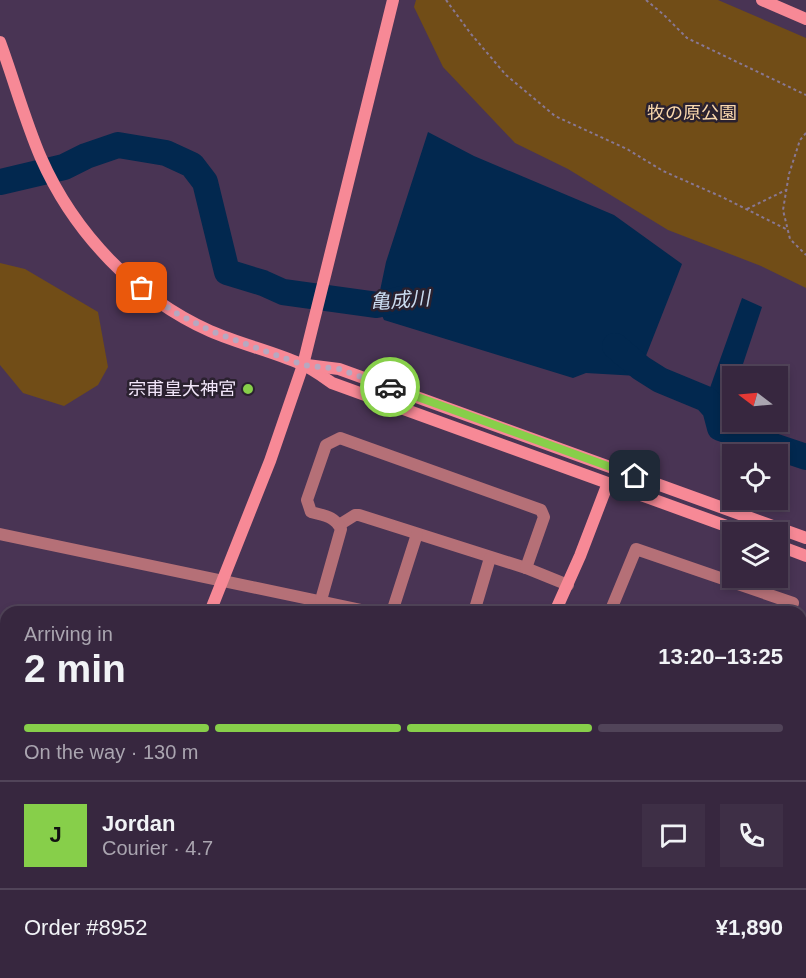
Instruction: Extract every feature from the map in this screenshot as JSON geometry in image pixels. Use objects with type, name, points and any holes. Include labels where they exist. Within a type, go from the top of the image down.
[{"type":"street","points":[[212,606],[270,461],[303,365],[393,0]]},
{"type":"street","points":[[762,0],[806,19]]},
{"type":"street","points":[[0,42],[41,158],[77,222],[105,256],[174,312],[211,331],[303,365],[332,383],[722,524]]},
{"type":"street","points":[[303,365],[339,369],[806,538]]},
{"type":"street","points":[[321,600],[341,534],[339,525],[333,518],[311,512],[307,500],[326,446],[340,438],[541,510],[544,517],[526,568]]},
{"type":"street","points":[[558,606],[608,483]]},
{"type":"street","points":[[339,525],[359,515],[526,568],[568,585]]},
{"type":"street","points":[[0,534],[346,606]]},
{"type":"street","points":[[394,606],[417,534]]},
{"type":"street","points":[[614,606],[636,549],[793,603],[792,606]]},
{"type":"street","points":[[788,549],[806,556]]},
{"type":"street","points":[[476,606],[490,558]]},
{"type":"path","points":[[446,0],[506,75],[555,116],[627,149],[663,171],[788,230]]},
{"type":"path","points":[[646,0],[687,38],[806,95]]},
{"type":"path","points":[[806,133],[800,140],[786,189],[783,210],[790,239],[806,255]]},
{"type":"path","points":[[747,210],[786,189]]},
{"type":"green space","name":"牧の原公園","points":[[416,0],[718,0],[806,38],[806,288],[761,266],[668,230],[568,169],[515,143],[443,67],[414,7]]},
{"type":"green space","points":[[0,263],[25,269],[98,312],[108,367],[98,385],[64,406],[23,393],[0,365]]},
{"type":"water","points":[[428,132],[474,156],[614,215],[682,264],[638,376],[586,373],[573,378],[384,320],[377,305],[386,262]]},
{"type":"water","points":[[742,298],[762,307],[742,366],[722,366],[722,406],[715,409],[706,399]]},
{"type":"waterway","name":"亀成川","points":[[0,182],[64,167],[86,156],[118,145],[166,153],[192,165],[205,182],[227,272],[283,292],[377,305],[409,297]]},
{"type":"waterway","name":"亀成川","points":[[615,346],[641,368],[660,380],[706,399],[715,409],[720,428],[806,457]]},
{"type":"way so far","points":[[142,288],[174,312],[211,331],[303,365],[339,369],[390,387]]},
{"type":"place","name":"宗甫皇大神宮","points":[[248,389]]},
{"type":"route","points":[[390,387],[635,476]]}]
